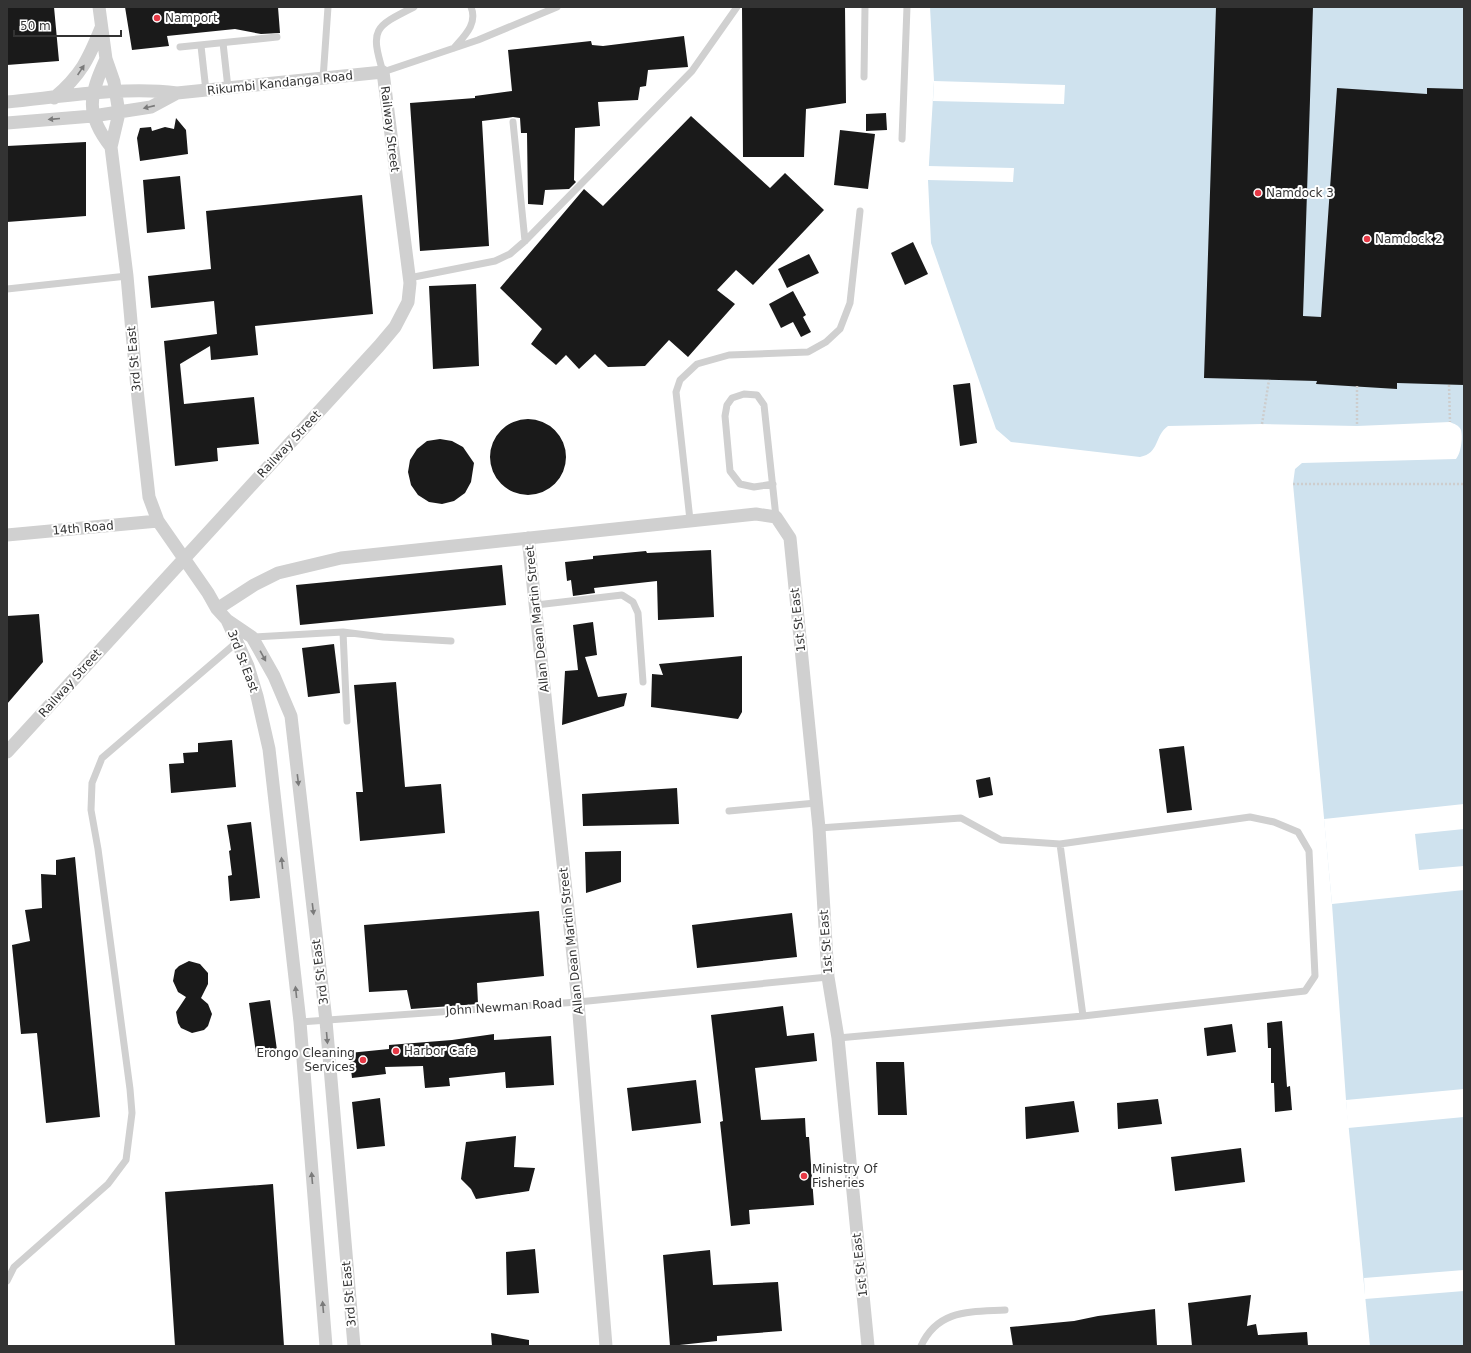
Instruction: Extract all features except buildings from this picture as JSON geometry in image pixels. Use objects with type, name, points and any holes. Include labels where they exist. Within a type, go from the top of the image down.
[{"type":"street","points":[[99,7],[106,59],[116,92],[119,113]]},
{"type":"street","points":[[54,98],[70,84],[82,70],[102,25]]},
{"type":"street","points":[[7,123],[93,116],[92,94],[106,59]]},
{"type":"street","name":"Rikumbi Kandanga Road","points":[[92,94],[116,92],[159,91],[177,93],[206,91],[383,72]]},
{"type":"street","name":"Railway Street","points":[[7,752],[379,346],[395,326],[408,302],[409,278],[383,72]]},
{"type":"street","name":"Rikumbi Kandanga Road","points":[[93,116],[151,107],[177,93]]},
{"type":"street","points":[[7,102],[92,94]]},
{"type":"street","name":"3rd St East","points":[[119,113],[111,147],[128,276],[137,389],[149,497],[158,521],[208,593],[217,609],[227,620],[252,637],[274,676],[291,716],[326,1021],[354,1346]]},
{"type":"street","name":"3rd St East","points":[[93,116],[100,132],[111,147]]},
{"type":"street","points":[[217,609],[254,585],[278,573],[341,558],[690,520],[756,514],[776,517]]},
{"type":"street","name":"1st St East","points":[[776,517],[790,538],[819,828],[828,977],[838,1038],[868,1346]]},
{"type":"street","name":"14th Road","points":[[7,535],[158,521]]},
{"type":"street","name":"Allan Dean Martin Street","points":[[528,538],[578,1002],[606,1346]]},
{"type":"street","name":"3rd St East","points":[[227,620],[248,666],[257,696],[269,749],[300,1022],[326,1346]]},
{"type":"lane","points":[[323,79],[328,7]]},
{"type":"lane","points":[[414,7],[386,20],[377,32],[375,42],[383,72],[478,40],[557,7]]},
{"type":"lane","points":[[454,48],[470,28],[474,15],[472,7]]},
{"type":"lane","points":[[409,278],[494,261],[510,254],[525,241],[692,71],[737,7]]},
{"type":"lane","points":[[864,77],[865,7]]},
{"type":"lane","points":[[902,139],[907,7]]},
{"type":"lane","points":[[180,47],[277,37]]},
{"type":"lane","points":[[223,43],[228,88]]},
{"type":"lane","points":[[201,46],[206,91]]},
{"type":"lane","points":[[513,122],[525,241]]},
{"type":"lane","points":[[690,520],[676,392],[680,380],[697,364],[729,355],[808,352],[826,342],[840,329],[850,303],[860,211]]},
{"type":"lane","points":[[7,289],[128,276]]},
{"type":"lane","points":[[773,484],[754,487],[740,484],[730,471],[725,416],[727,405],[732,398],[744,394],[757,395],[764,405],[773,484],[776,517]]},
{"type":"lane","points":[[536,605],[622,595],[633,602],[638,613],[643,682]]},
{"type":"lane","points":[[252,637],[343,632],[397,638],[451,641]]},
{"type":"lane","points":[[343,632],[347,721]]},
{"type":"lane","points":[[7,1282],[14,1268],[108,1184],[126,1160],[132,1113],[130,1089],[98,849],[91,810],[92,783],[102,758],[236,642]]},
{"type":"lane","points":[[729,811],[816,803]]},
{"type":"lane","points":[[819,828],[961,818],[1001,840],[1060,844],[1250,817],[1274,822],[1298,832],[1309,851],[1315,976],[1305,991],[1083,1016],[838,1038]]},
{"type":"lane","points":[[1060,844],[1083,1016]]},
{"type":"lane","name":"John Newman Road","points":[[300,1022],[578,1002],[828,977]]},
{"type":"lane","points":[[921,1346],[926,1334],[938,1323],[959,1312],[1004,1310]]},
{"type":"path","points":[[1262,424],[1270,380]]},
{"type":"path","points":[[1449,385],[1450,422]]},
{"type":"path","points":[[1357,386],[1357,426]]},
{"type":"path","points":[[1293,484],[1464,484]]},
{"type":"water","points":[[930,7],[1464,7],[1464,1346],[1370,1346],[1346,1100],[1332,904],[1293,484],[1295,469],[1302,463],[1456,459],[1461,445],[1461,430],[1458,426],[1450,422],[1357,426],[1262,424],[1168,426],[1161,434],[1151,452],[1140,457],[1011,442],[996,429],[931,243],[928,180],[934,81]]},
{"type":"pier","points":[[934,81],[1065,85],[1064,104],[933,101]]},
{"type":"pier","points":[[928,166],[1014,168],[1013,182],[928,180]]},
{"type":"pier","points":[[1464,804],[1464,829],[1415,834],[1419,870],[1464,866],[1464,890],[1332,904],[1324,819]]},
{"type":"pier","points":[[1464,1089],[1464,1117],[1348,1128],[1346,1100]]},
{"type":"pier","points":[[1464,1270],[1464,1291],[1365,1299],[1364,1278]]},
{"type":"place","name":"Namport","points":[[157,18]]},
{"type":"place","name":"Namdock 3","points":[[1258,193]]},
{"type":"place","name":"Namdock 2","points":[[1367,239]]},
{"type":"place","name":"Harbor Cafe","points":[[396,1051]]},
{"type":"place","name":"Erongo Cleaning Services","points":[[363,1060]]},
{"type":"place","name":"Ministry Of Fisheries","points":[[804,1176]]}]
